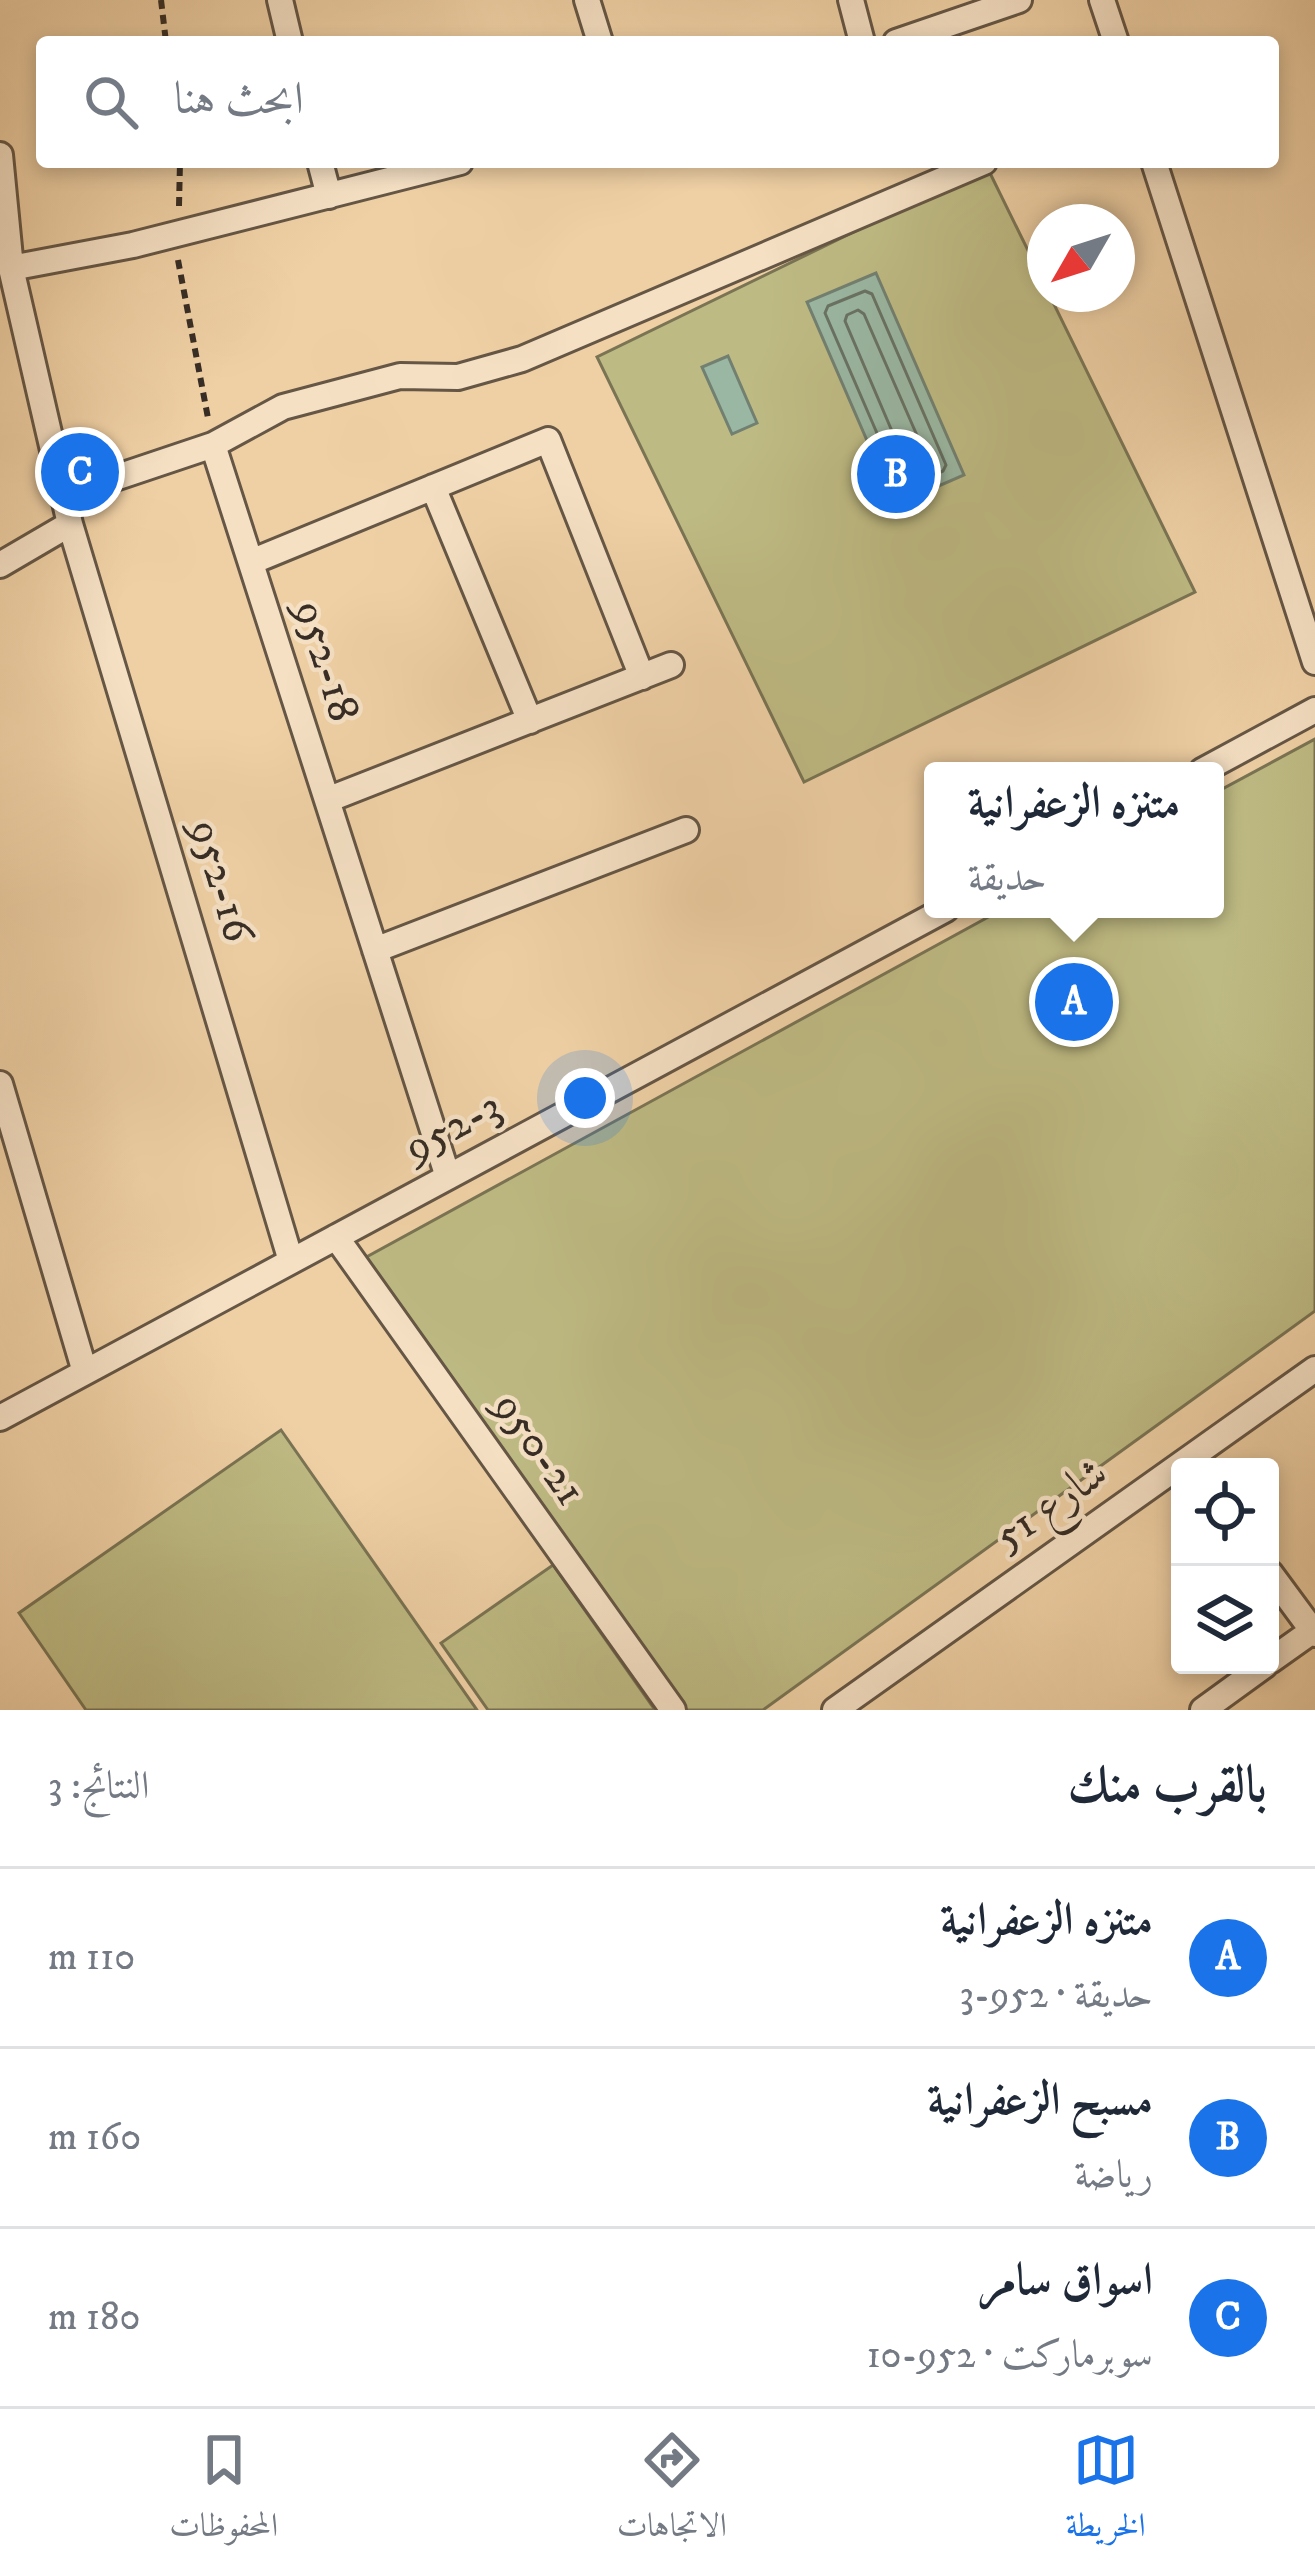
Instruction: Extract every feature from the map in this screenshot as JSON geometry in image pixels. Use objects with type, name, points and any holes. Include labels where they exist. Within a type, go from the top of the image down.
[{"type":"street","points":[[280,0],[289,36]]},
{"type":"street","points":[[587,0],[598,36]]},
{"type":"street","points":[[850,0],[860,36]]},
{"type":"street","points":[[914,36],[1019,0]]},
{"type":"street","points":[[1102,0],[1114,36]]},
{"type":"street","name":"952-16","points":[[0,154],[11,314],[291,1262]]},
{"type":"street","points":[[322,168],[329,196]]},
{"type":"street","points":[[11,268],[174,235],[437,168]]},
{"type":"street","points":[[64,495],[213,445],[283,406],[400,376],[458,377],[522,359],[970,168]]},
{"type":"street","points":[[1156,168],[1315,662]]},
{"type":"street","points":[[250,562],[548,440],[641,677]]},
{"type":"street","name":"952-18","points":[[213,445],[448,1177]]},
{"type":"street","points":[[434,487],[530,721]]},
{"type":"street","points":[[0,565],[70,524]]},
{"type":"street","points":[[326,800],[671,665]]},
{"type":"street","points":[[1219,762],[1315,710]]},
{"type":"street","points":[[375,950],[686,830]]},
{"type":"street","name":"952-3","points":[[0,1418],[929,918]]},
{"type":"street","points":[[0,1084],[86,1372]]},
{"type":"street","name":"950-21","points":[[337,1237],[673,1710]]},
{"type":"street","name":"شارع 51","points":[[1198,1458],[1315,1369]]},
{"type":"street","name":"شارع 51","points":[[835,1710],[1171,1477]]},
{"type":"street","points":[[1279,1585],[1314,1631],[1279,1655]]},
{"type":"street","points":[[1203,1710],[1252,1674]]},
{"type":"path","points":[[161,0],[165,36]]},
{"type":"path","points":[[181,168],[174,235],[213,445]]},
{"type":"shaded area","points":[[987,168],[1027,248],[1027,312],[1058,312],[1195,592],[804,782],[597,357]]},
{"type":"shaded area","points":[[1315,739],[1315,1311],[763,1710],[680,1710],[350,1266],[987,918],[1224,918],[1224,788]]},
{"type":"shaded area","points":[[281,1430],[477,1710],[86,1710],[19,1613]]},
{"type":"shaded area","points":[[553,1565],[655,1710],[488,1710],[441,1643]]},
{"type":"water","points":[[876,273],[964,475],[895,505],[807,302]]},
{"type":"water","points":[[728,356],[757,423],[732,434],[702,367]]},
{"type":"place","name":"اسواق سامر","points":[[80,472]]},
{"type":"place","name":"مسبح الزعفرانية","points":[[896,474]]},
{"type":"place","name":"متنزه الزعفرانية","points":[[1074,1002]]}]
